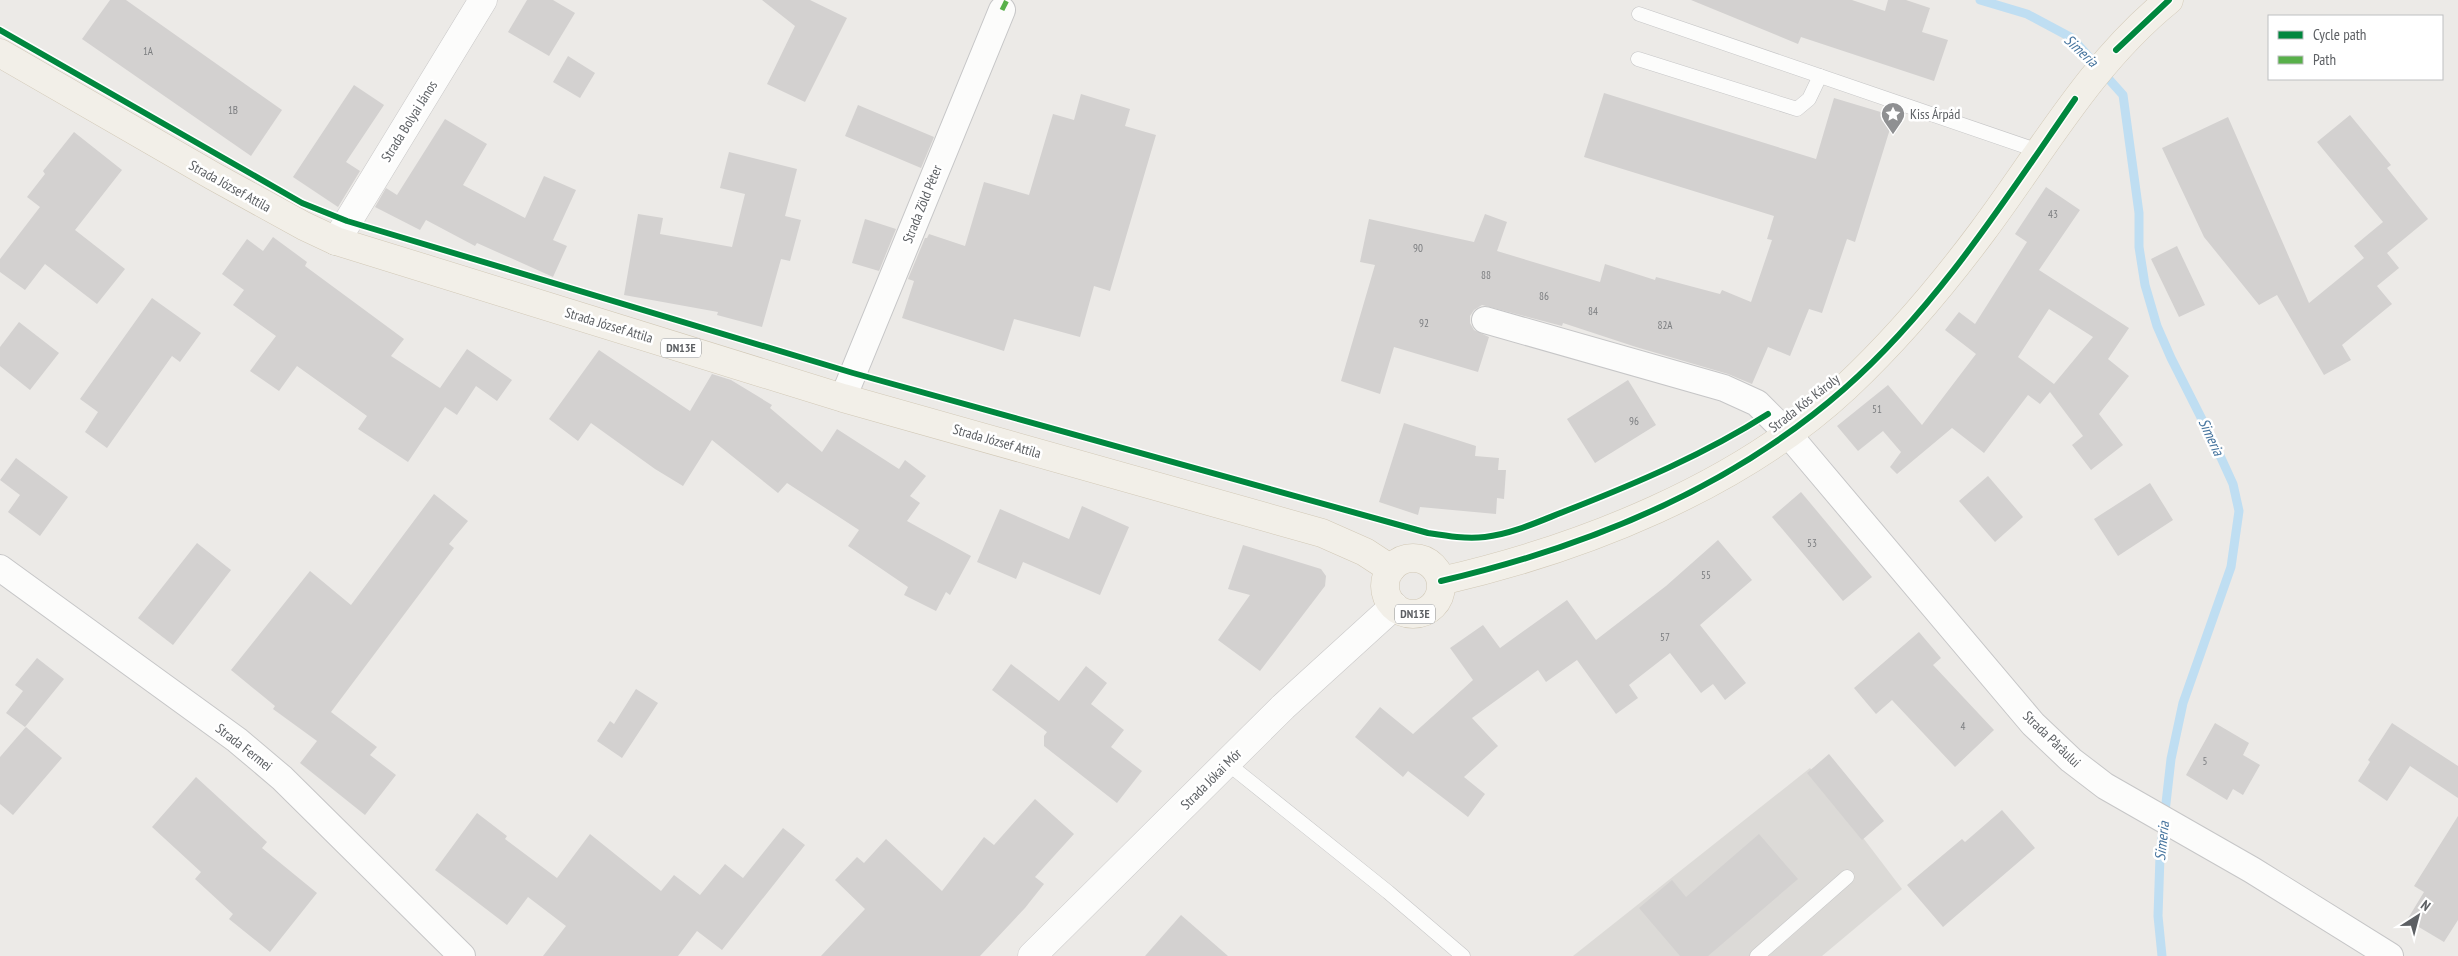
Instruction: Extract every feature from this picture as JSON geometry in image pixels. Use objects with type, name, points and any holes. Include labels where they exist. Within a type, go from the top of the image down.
[{"type":"main road","name":"Strada Bolyai János","points":[[336,241],[483,0]]},
{"type":"main road","name":"Strada Kós Károly","points":[[1441,580],[1525,558],[1596,535],[1657,509],[1708,483],[1788,434],[1844,389],[1908,324],[1957,265],[2075,99],[2116,50],[2169,0]]},
{"type":"main road","name":"Strada József Attila","points":[[0,53],[213,176],[304,226],[336,241],[843,398],[1322,533],[1358,549],[1391,569]]},
{"type":"main road","points":[[1391,569],[1404,560],[1419,559],[1433,567],[1441,580]]},
{"type":"main road","name":"DN13E","points":[[1391,569],[1387,576],[1386,592],[1394,606],[1410,614],[1427,611],[1439,598],[1441,580]]},
{"type":"main road","name":"Strada Jókai Mór","points":[[1032,956],[1283,707],[1394,606]]},
{"type":"street","name":"Strada Zöld Péter","points":[[843,398],[1002,10]]},
{"type":"street","name":"Strada Pârâului","points":[[1485,320],[1724,388],[1757,403],[1788,434],[2034,724],[2071,760],[2105,786],[2195,837],[2390,956]]},
{"type":"street","name":"Strada Fermei","points":[[0,568],[237,740],[282,778],[462,956]]},
{"type":"lane","points":[[1639,14],[2039,151]]},
{"type":"lane","points":[[1638,59],[1797,109],[1809,99],[1820,76]]},
{"type":"lane","points":[[1227,763],[1463,956]]},
{"type":"lane","points":[[1757,956],[1847,877]]},
{"type":"shaded area","points":[[1810,768],[1902,889],[1822,956],[1573,956]]},
{"type":"building","points":[[110,0],[126,0],[282,110],[251,156],[82,39]]},
{"type":"building","points":[[527,0],[553,0],[575,13],[549,56],[508,32]]},
{"type":"building","points":[[762,0],[810,0],[847,18],[805,102],[767,84],[795,26]]},
{"type":"building","points":[[1691,0],[1852,0],[1885,11],[1888,0],[1906,0],[1930,8],[1922,32],[1948,40],[1934,81],[1801,37],[1798,44]]},
{"type":"building","points":[[568,56],[595,73],[580,98],[553,82]]},
{"type":"building","points":[[354,85],[384,105],[346,162],[360,171],[338,207],[293,177]]},
{"type":"building","points":[[1604,93],[1816,159],[1834,98],[1894,116],[1855,242],[1847,239],[1822,313],[1809,309],[1790,356],[1768,347],[1752,384],[1728,374],[1563,323],[1562,326],[1482,305],[1474,310],[1470,316],[1470,323],[1474,330],[1489,337],[1478,372],[1394,347],[1380,394],[1341,381],[1375,265],[1360,262],[1369,219],[1474,242],[1485,214],[1507,222],[1497,251],[1600,282],[1605,264],[1655,280],[1656,277],[1720,294],[1722,290],[1751,302],[1772,240],[1767,239],[1774,216],[1584,157]]},
{"type":"building","points":[[1081,94],[1130,109],[1125,126],[1156,135],[1110,291],[1094,286],[1080,337],[1014,319],[1004,351],[902,318],[914,281],[908,279],[925,238],[929,234],[965,246],[984,182],[1029,195],[1053,114],[1074,120]]},
{"type":"building","points":[[858,105],[934,137],[921,168],[845,136]]},
{"type":"building","points":[[2350,115],[2391,165],[2387,168],[2428,219],[2387,253],[2399,268],[2377,286],[2392,304],[2342,345],[2351,360],[2324,375],[2277,295],[2259,305],[2204,237],[2162,148],[2228,117],[2309,303],[2364,258],[2354,246],[2383,222],[2317,142]]},
{"type":"building","points":[[445,119],[487,144],[463,185],[525,218],[544,176],[576,190],[553,240],[567,246],[553,277],[477,243],[475,246],[426,220],[420,230],[375,207],[386,188],[397,195]]},
{"type":"building","points":[[74,132],[122,170],[75,230],[125,269],[97,304],[45,264],[25,290],[0,272],[0,259],[40,207],[27,197],[45,174],[43,171]]},
{"type":"building","points":[[729,152],[797,169],[785,216],[801,220],[790,261],[781,259],[762,327],[717,315],[718,312],[624,295],[638,214],[663,218],[660,234],[732,247],[745,194],[720,188]]},
{"type":"building","points":[[2046,187],[2080,210],[2039,270],[2129,328],[2108,359],[2129,376],[2099,414],[2123,445],[2091,470],[2072,445],[2083,436],[2050,392],[2040,404],[2028,395],[1984,453],[1952,428],[1897,474],[1890,467],[1901,452],[1883,431],[1858,451],[1837,426],[1888,385],[1922,425],[1976,354],[1945,330],[1959,312],[1975,324],[2027,242],[2015,234]],"holes":[[[2049,309],[2093,337],[2054,384],[2018,357]]]},
{"type":"building","points":[[865,219],[896,229],[879,271],[852,263]]},
{"type":"building","points":[[273,237],[307,262],[305,266],[404,339],[391,356],[440,388],[467,349],[512,380],[497,401],[476,386],[457,415],[445,407],[408,462],[358,429],[367,416],[297,366],[279,391],[250,371],[276,336],[233,305],[244,290],[222,274],[247,239],[263,251]]},
{"type":"building","points":[[2177,246],[2205,305],[2179,317],[2151,259]]},
{"type":"building","points":[[152,298],[201,333],[180,362],[172,356],[107,448],[85,432],[98,412],[80,399]]},
{"type":"building","points":[[19,322],[59,353],[30,390],[0,366],[0,347]]},
{"type":"building","points":[[599,350],[690,411],[712,374],[731,380],[772,405],[770,408],[822,452],[837,429],[899,469],[905,460],[926,476],[910,496],[920,503],[907,521],[971,556],[950,595],[946,592],[936,611],[904,595],[908,587],[848,546],[859,530],[787,483],[778,493],[712,440],[683,486],[655,469],[591,423],[578,441],[549,419]]},
{"type":"building","points":[[1628,380],[1656,425],[1595,463],[1567,419]]},
{"type":"building","points":[[1404,423],[1476,446],[1475,456],[1499,458],[1498,470],[1506,470],[1504,499],[1497,498],[1496,514],[1420,507],[1418,515],[1379,502]]},
{"type":"building","points":[[16,458],[68,497],[40,536],[8,512],[20,495],[0,480]]},
{"type":"building","points":[[1988,476],[2023,517],[1995,542],[1959,501]]},
{"type":"building","points":[[2150,483],[2173,520],[2118,556],[2094,519]]},
{"type":"building","points":[[1801,492],[1872,577],[1843,601],[1772,517]]},
{"type":"building","points":[[434,494],[468,521],[449,544],[454,548],[331,712],[377,747],[370,755],[396,775],[365,815],[300,763],[317,741],[273,709],[275,706],[231,670],[310,571],[351,605]]},
{"type":"building","points":[[1082,506],[1129,527],[1100,595],[1023,562],[1016,579],[977,562],[1000,509],[1069,539]]},
{"type":"building","points":[[1718,540],[1752,580],[1700,625],[1746,683],[1725,700],[1713,684],[1701,693],[1670,653],[1629,685],[1638,698],[1616,714],[1577,660],[1546,682],[1538,670],[1472,718],[1498,746],[1464,777],[1485,794],[1468,817],[1408,771],[1403,777],[1355,737],[1380,707],[1413,734],[1473,680],[1450,648],[1483,625],[1500,648],[1567,600],[1596,640],[1666,586]]},
{"type":"building","points":[[197,543],[231,570],[173,645],[138,618]]},
{"type":"building","points":[[1243,545],[1321,569],[1326,576],[1325,586],[1260,671],[1218,640],[1250,595],[1228,589]]},
{"type":"building","points":[[1919,632],[1941,658],[1933,665],[1994,730],[1955,767],[1892,700],[1876,714],[1854,688]]},
{"type":"building","points":[[37,658],[64,679],[25,727],[6,713],[23,691],[15,685]]},
{"type":"building","points":[[1011,664],[1059,701],[1086,666],[1107,683],[1091,704],[1124,730],[1111,747],[1142,771],[1117,803],[1044,746],[1044,736],[1047,732],[992,690]]},
{"type":"building","points":[[636,689],[658,703],[622,758],[597,741],[610,721],[614,724]]},
{"type":"building","points":[[2215,723],[2249,743],[2243,755],[2260,765],[2243,795],[2233,789],[2227,800],[2186,775]]},
{"type":"building","points":[[2392,723],[2458,766],[2458,798],[2410,766],[2387,801],[2358,781],[2370,762],[2368,760]]},
{"type":"building","points":[[26,727],[62,758],[13,815],[0,804],[0,757]]},
{"type":"building","points":[[1829,754],[1884,821],[1862,840],[1807,773]]},
{"type":"building","points":[[196,777],[267,842],[262,848],[317,893],[270,952],[229,919],[233,914],[195,879],[201,872],[152,827]]},
{"type":"building","points":[[1035,799],[1074,834],[1035,877],[1044,884],[1025,908],[980,956],[821,956],[865,909],[835,880],[857,857],[864,863],[886,839],[942,891],[984,837],[994,845]]},
{"type":"building","points":[[2002,810],[2035,848],[1943,927],[1907,885],[1962,839],[1965,842]]},
{"type":"building","points":[[477,813],[507,836],[505,839],[557,878],[590,834],[661,891],[674,875],[700,895],[725,864],[743,878],[783,828],[805,845],[722,950],[697,931],[678,956],[543,956],[566,926],[528,897],[507,925],[435,870]]},
{"type":"building","points":[[2458,816],[2458,920],[2444,942],[2407,920],[2424,892],[2414,886]]},
{"type":"building","points":[[1759,834],[1798,879],[1708,956],[1680,956],[1639,908],[1672,880],[1686,897]]},
{"type":"building","points":[[1181,915],[1228,956],[1145,956]]},
{"type":"waterway","name":"Simeria","points":[[1980,0],[2027,14],[2072,38],[2123,95],[2139,213],[2139,247],[2145,285],[2157,326],[2171,358],[2233,484],[2239,511],[2231,567],[2183,703],[2171,759],[2160,856],[2158,916],[2162,956]]},
{"type":"marked path","points":[[1002,10],[1007,0]]},
{"type":"cycle path","points":[[2116,50],[2169,0]]},
{"type":"cycle path","points":[[0,30],[302,203],[347,221],[853,373],[1428,533],[1478,538],[1506,533],[1527,526],[1670,467],[1720,442],[1768,414]]},
{"type":"cycle path","points":[[1441,581],[1550,551],[1603,532],[1654,510],[1705,485],[1800,425],[1844,389],[1878,357],[1940,288],[1996,214],[2075,99]]},
{"type":"place","name":"Kiss Árpád","points":[[1893,135]]}]
